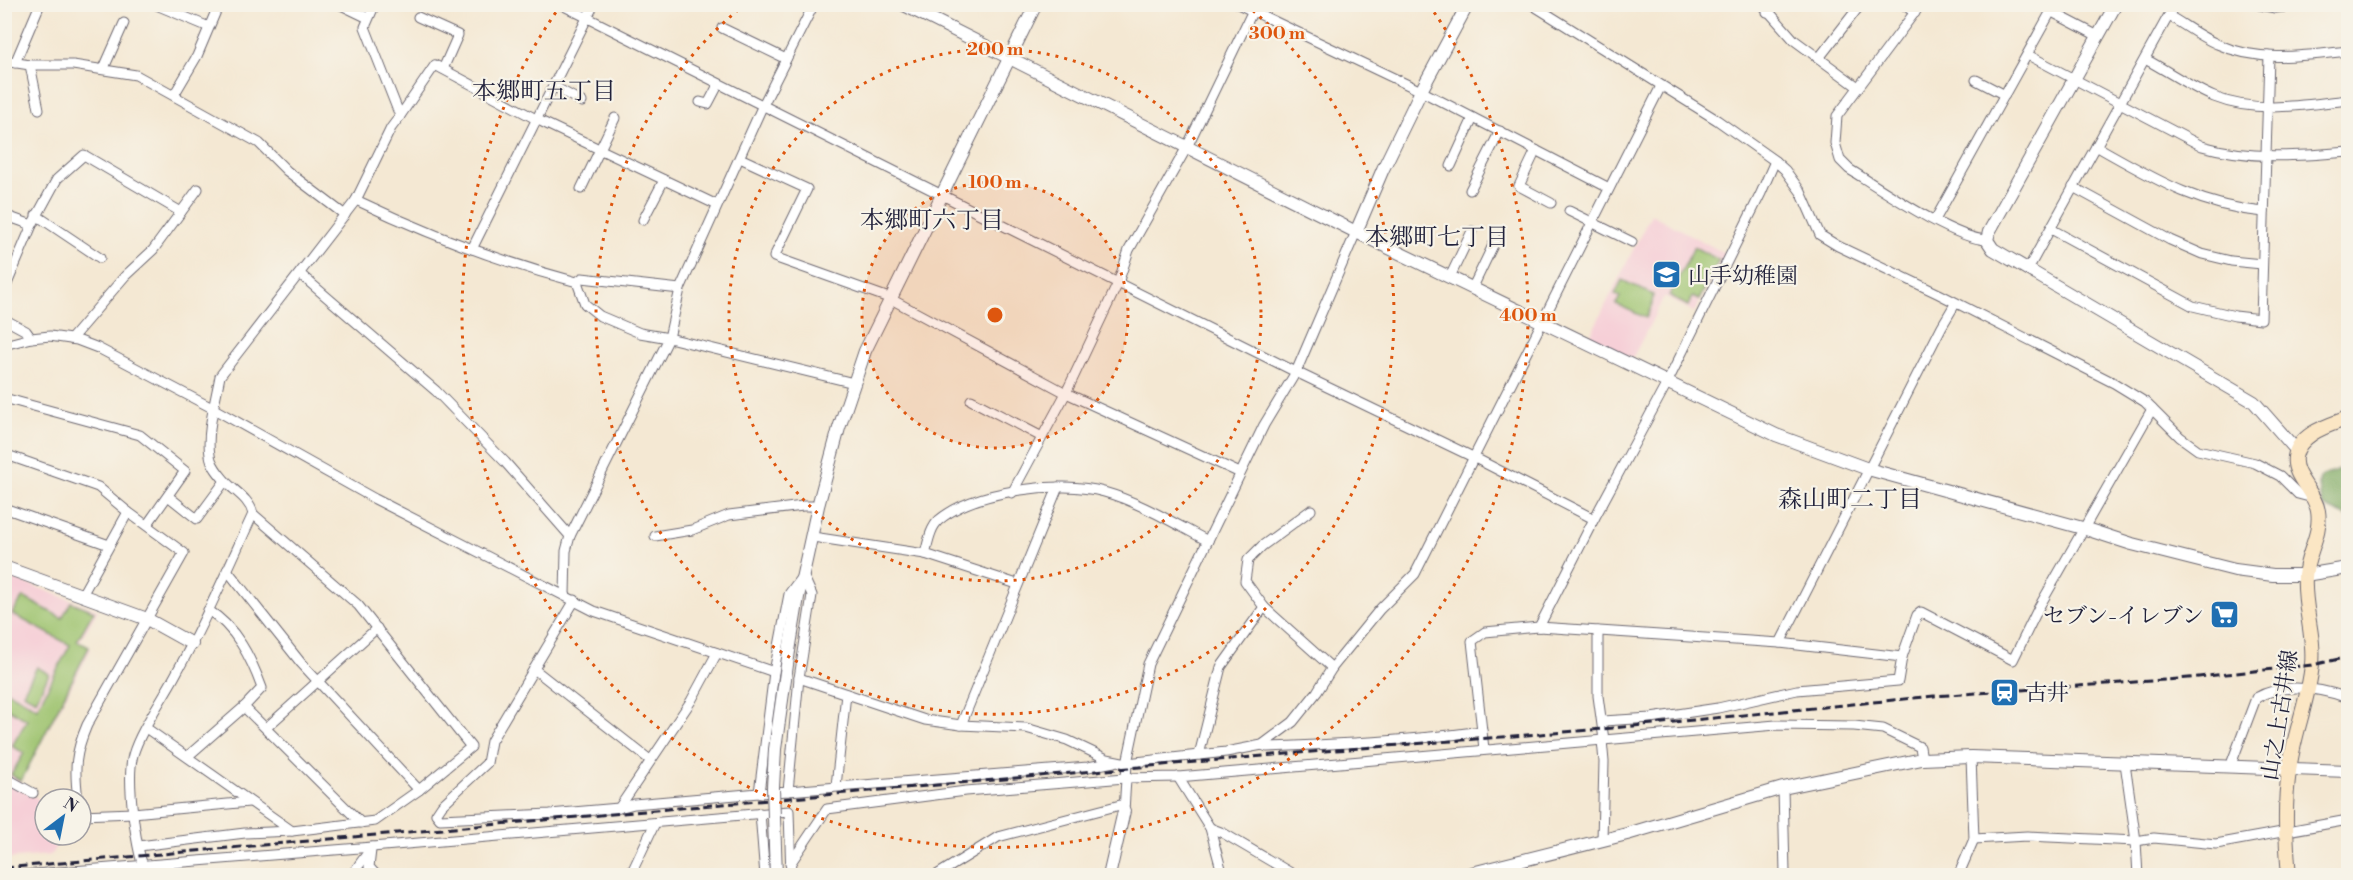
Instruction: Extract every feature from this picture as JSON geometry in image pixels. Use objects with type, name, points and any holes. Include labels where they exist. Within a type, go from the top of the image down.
[{"type":"main road","points":[[2297,451],[2303,442],[2318,430],[2349,418]]},
{"type":"main road","name":"山之上古井線","points":[[2289,876],[2285,832],[2289,770],[2312,665],[2313,646],[2305,604],[2305,575],[2313,549],[2318,510],[2296,468],[2297,451]]},
{"type":"street","points":[[15,63],[40,4]]},
{"type":"street","points":[[154,4],[209,27]]},
{"type":"street","points":[[174,95],[197,56],[219,4]]},
{"type":"street","points":[[339,4],[368,18]]},
{"type":"street","points":[[375,4],[365,27],[367,37],[400,116]]},
{"type":"street","points":[[560,4],[762,107],[1296,372],[1475,458],[1594,519]]},
{"type":"street","points":[[472,249],[594,4]]},
{"type":"street","points":[[565,595],[566,551],[570,536],[669,338],[680,289],[762,107],[813,4]]},
{"type":"street","points":[[902,4],[1356,232],[1776,435],[1868,469],[2133,544],[2235,570],[2273,575],[2305,575],[2349,568]]},
{"type":"street","points":[[776,876],[773,788],[775,749],[803,575],[818,506],[839,428],[865,351],[889,298],[1035,4]]},
{"type":"street","points":[[1238,4],[1254,8],[1421,90],[1609,188]]},
{"type":"street","points":[[1109,876],[1124,808],[1123,762],[1148,664],[1264,424],[1296,372],[1383,169],[1421,90],[1468,4]]},
{"type":"street","points":[[1532,4],[1717,120],[1775,161],[1785,170],[1801,192],[1820,235],[2114,383],[2145,402],[2180,437],[2198,450],[2254,464],[2280,476],[2298,494],[2313,498]]},
{"type":"street","points":[[1777,4],[1765,8],[1794,40],[1858,87]]},
{"type":"street","points":[[1819,58],[1861,4]]},
{"type":"street","points":[[1903,4],[1915,13]]},
{"type":"street","points":[[1922,4],[1837,116],[1835,143],[1840,160],[1849,169],[1935,220],[1974,240],[1987,240]]},
{"type":"street","points":[[2116,4],[1989,232],[1987,240],[1993,249],[2254,402],[2297,451]]},
{"type":"street","points":[[2028,269],[2175,4]]},
{"type":"street","points":[[2255,4],[2275,8],[2318,4]]},
{"type":"street","points":[[1935,220],[2028,55],[2051,7],[2098,36]]},
{"type":"street","points":[[1012,493],[1066,393],[1118,283],[1129,250],[1187,147],[1254,8]]},
{"type":"street","points":[[2169,16],[2216,44],[2255,56],[2293,57],[2349,51]]},
{"type":"street","points":[[418,17],[458,35],[443,69]]},
{"type":"street","points":[[104,69],[124,23]]},
{"type":"street","points":[[722,28],[786,59]]},
{"type":"street","points":[[2028,55],[2202,146],[2227,153],[2266,158],[2349,152]]},
{"type":"street","points":[[2051,229],[2193,306],[2235,316],[2261,319],[2269,56]]},
{"type":"street","points":[[2145,59],[2217,98],[2268,107],[2349,100]]},
{"type":"street","points":[[4,61],[30,65],[73,64],[136,75],[259,143],[287,171],[345,215]]},
{"type":"street","points":[[30,65],[39,109]]},
{"type":"street","points":[[139,846],[375,821],[419,790],[471,747],[358,605],[253,514],[251,506],[214,467],[210,455],[214,409],[220,376],[356,200],[391,128],[435,65],[536,119],[717,205]]},
{"type":"street","points":[[1976,80],[2005,95]]},
{"type":"street","points":[[700,102],[708,104],[718,85]]},
{"type":"street","points":[[553,86],[582,102]]},
{"type":"street","points":[[575,600],[491,741],[487,763],[442,804],[436,814],[440,819],[550,814],[836,786],[1088,767],[1226,752],[1262,745],[1293,723],[1332,668],[1380,609],[1415,574],[1661,86]]},
{"type":"street","points":[[580,189],[615,118]]},
{"type":"street","points":[[1451,166],[1473,118]]},
{"type":"street","points":[[1470,190],[1500,131]]},
{"type":"street","points":[[2096,146],[2186,195],[2214,204],[2264,212]]},
{"type":"street","points":[[1536,150],[1519,186],[1551,203]]},
{"type":"street","points":[[4,291],[36,215],[57,179],[84,155],[181,212]]},
{"type":"street","points":[[740,158],[807,189],[774,257],[889,298],[1066,393],[1240,473]]},
{"type":"street","points":[[1539,627],[1667,383],[1761,194],[1775,161]]},
{"type":"street","points":[[643,220],[664,180]]},
{"type":"street","points":[[2073,187],[2170,240],[2202,254],[2231,261],[2262,264]]},
{"type":"street","points":[[71,339],[125,276],[153,250],[198,189]]},
{"type":"street","points":[[356,200],[411,226],[503,258],[522,268],[577,282]]},
{"type":"street","points":[[1569,211],[1632,242]]},
{"type":"street","points":[[4,215],[32,225]]},
{"type":"street","points":[[36,215],[100,258]]},
{"type":"street","points":[[1450,278],[1472,231]]},
{"type":"street","points":[[1472,289],[1496,239]]},
{"type":"street","points":[[300,274],[436,391],[505,462],[570,536]]},
{"type":"street","points":[[577,282],[582,278],[680,289]]},
{"type":"street","points":[[577,282],[585,304],[600,316],[640,333],[854,383]]},
{"type":"street","points":[[1780,643],[1941,326],[1955,304]]},
{"type":"street","points":[[4,318],[26,331],[31,338]]},
{"type":"street","points":[[4,345],[50,336],[71,339],[98,348],[214,409],[365,494],[594,611],[774,672]]},
{"type":"street","points":[[4,398],[140,435],[185,471],[147,525]]},
{"type":"street","points":[[971,400],[1042,437]]},
{"type":"street","points":[[1603,721],[1651,718],[1706,710],[1797,690],[1898,681],[1902,657],[1917,615],[1921,612],[2013,660],[2039,607],[2152,409]]},
{"type":"street","points":[[4,454],[98,487],[184,553],[87,725],[78,746],[74,768],[76,787]]},
{"type":"street","points":[[168,496],[197,519],[225,481]]},
{"type":"street","points":[[924,554],[932,530],[938,521],[967,505],[988,496],[1058,487],[1085,489],[1121,498],[1208,541]]},
{"type":"street","points":[[961,725],[1058,487]]},
{"type":"street","points":[[656,536],[692,530],[729,515],[818,506]]},
{"type":"street","points":[[4,508],[109,545]]},
{"type":"street","points":[[1311,510],[1262,546],[1248,560],[1245,581],[1264,607],[1332,668]]},
{"type":"street","points":[[82,595],[128,512]]},
{"type":"street","points":[[147,876],[141,864],[133,813],[130,777],[133,755],[192,644],[253,514]]},
{"type":"street","points":[[813,537],[924,554],[1017,584]]},
{"type":"street","points":[[4,567],[147,619],[192,644]]},
{"type":"street","points":[[227,570],[319,683],[419,790]]},
{"type":"street","points":[[759,793],[774,672],[789,594],[803,575]]},
{"type":"street","points":[[788,791],[799,678],[812,595],[803,575]]},
{"type":"street","points":[[1199,755],[1221,667],[1264,607]]},
{"type":"street","points":[[188,756],[244,707],[262,688],[252,659],[226,624],[208,610]]},
{"type":"street","points":[[1484,749],[1472,641],[1485,632],[1539,627],[1780,643],[1902,657]]},
{"type":"street","points":[[266,728],[319,683],[377,628]]},
{"type":"street","points":[[1598,631],[1598,696],[1603,721],[1604,762],[1602,840]]},
{"type":"street","points":[[619,808],[692,701],[717,653]]},
{"type":"street","points":[[534,669],[650,760]]},
{"type":"street","points":[[799,678],[925,720],[961,725],[1026,728],[1067,740],[1107,759],[1123,762]]},
{"type":"street","points":[[2230,767],[2256,698],[2265,692],[2308,687],[2349,698]]},
{"type":"street","points":[[836,786],[846,694]]},
{"type":"street","points":[[244,707],[361,823]]},
{"type":"street","points":[[790,864],[827,809],[966,791],[1125,778],[1178,777],[1776,725],[1854,726],[1883,729],[1920,747],[1922,759]]},
{"type":"street","points":[[146,728],[292,831]]},
{"type":"street","points":[[1262,745],[1267,747],[1324,744],[1482,731]]},
{"type":"street","points":[[1460,876],[1602,840],[1783,788],[1922,759],[1971,757],[2349,771]]},
{"type":"street","points":[[1958,876],[1974,839],[1971,757]]},
{"type":"street","points":[[2125,763],[2136,841],[2138,876]]},
{"type":"street","points":[[4,777],[33,793]]},
{"type":"street","points":[[1178,777],[1210,828],[1223,876]]},
{"type":"street","points":[[1783,788],[1783,875]]},
{"type":"street","points":[[93,815],[133,813],[249,801]]},
{"type":"street","points":[[935,876],[998,837],[1124,808]]},
{"type":"street","points":[[10,876],[789,811],[791,876]]},
{"type":"street","points":[[760,813],[765,876]]},
{"type":"street","points":[[1974,839],[2027,836],[2136,841],[2154,838],[2216,844],[2349,820]]},
{"type":"street","points":[[630,876],[655,823]]},
{"type":"street","points":[[1210,828],[1223,833],[1296,876]]},
{"type":"street","points":[[351,876],[372,847]]},
{"type":"street","points":[[372,847],[369,867],[377,876]]},
{"type":"shaded area","name":"山手幼稚園","points":[[1651,214],[1726,254],[1694,312],[1664,297],[1632,359],[1589,338]]},
{"type":"shaded area","points":[[4,575],[98,610],[80,641],[91,649],[18,787],[33,796],[33,847],[55,847],[51,855],[5,859]]},
{"type":"green space","points":[[1694,247],[1719,260],[1699,300],[1693,297],[1688,306],[1669,296]]},
{"type":"green space","points":[[1622,280],[1653,295],[1652,305],[1646,318],[1616,304],[1620,297],[1615,294]]},
{"type":"green space","points":[[2348,463],[2348,517],[2323,506],[2319,483],[2320,478],[2324,475],[2341,469]]},
{"type":"green space","points":[[23,597],[62,618],[71,602],[94,611],[77,641],[89,647],[21,781],[11,775],[24,753],[12,746],[27,720],[5,707],[5,690],[37,708],[70,645],[12,614]]},
{"type":"green space","points":[[37,667],[49,674],[36,700],[23,693]]},
{"type":"railway","points":[[4,868],[1286,754],[1603,729],[1934,696],[2179,679],[2312,665],[2348,657]]},
{"type":"place","name":"山手幼稚園","points":[[1667,275]]},
{"type":"place","name":"セブン-イレブン","points":[[2225,615]]},
{"type":"place","name":"古井","points":[[2004,692]]},
{"type":"district","name":"本郷町五丁目","points":[[544,91]]},
{"type":"district","name":"本郷町六丁目","points":[[932,220]]},
{"type":"district","name":"本郷町七丁目","points":[[1437,237]]},
{"type":"district","name":"森山町二丁目","points":[[1850,499]]}]
